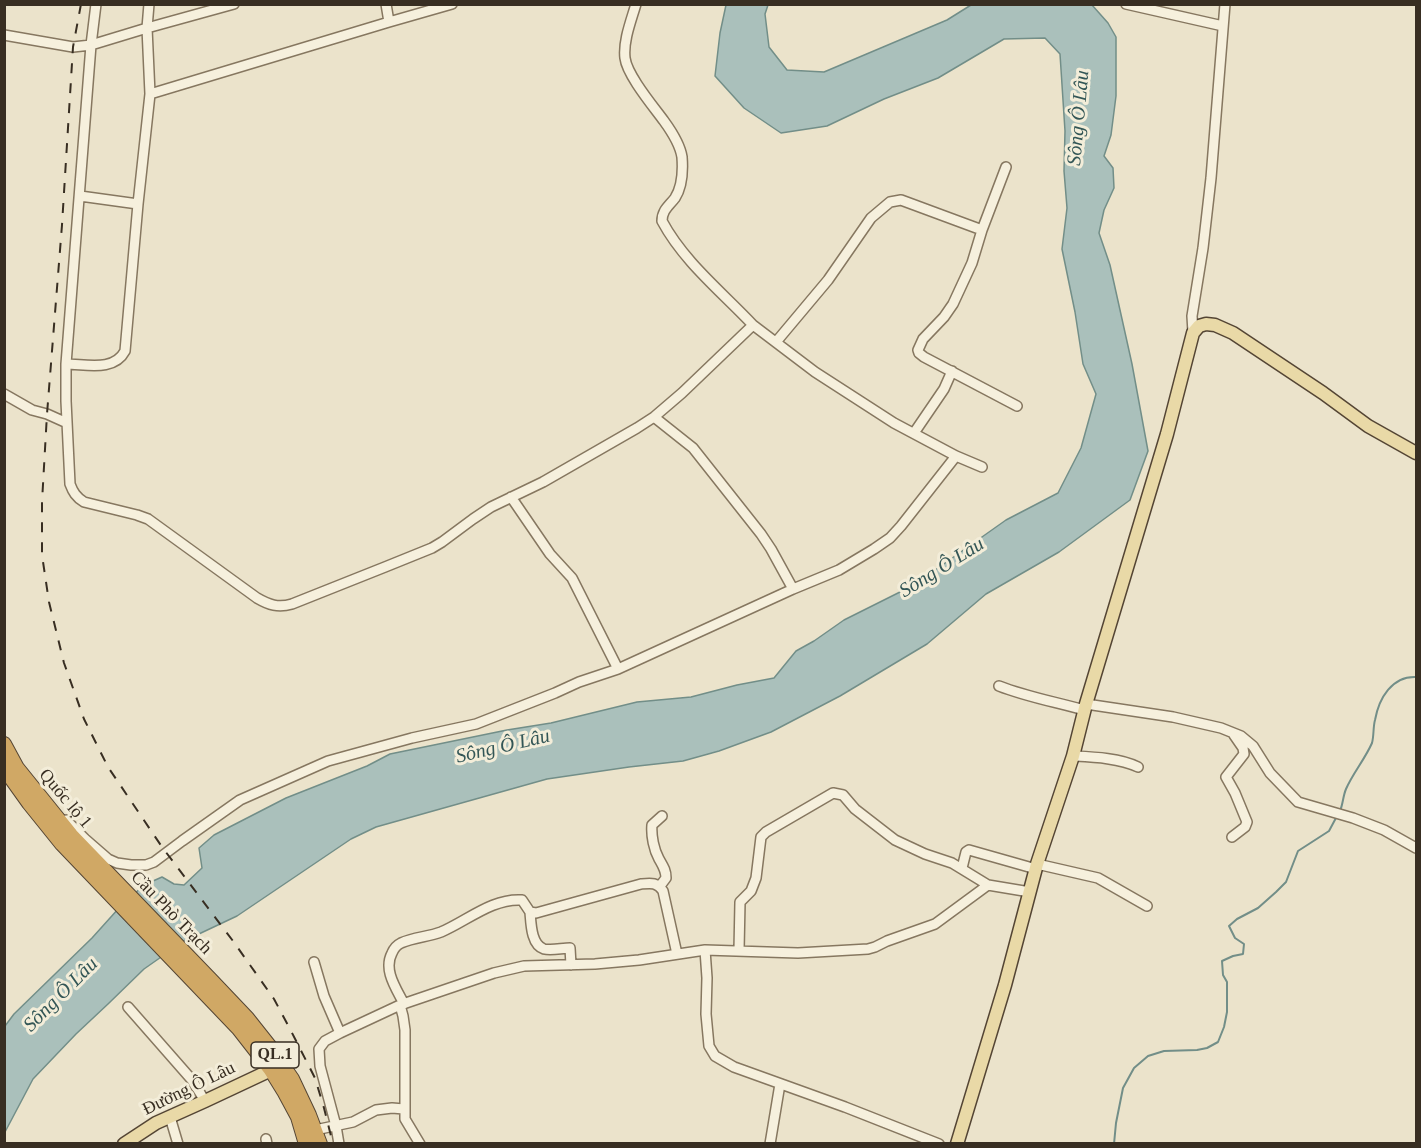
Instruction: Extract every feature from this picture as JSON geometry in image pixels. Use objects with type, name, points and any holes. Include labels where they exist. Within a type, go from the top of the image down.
[{"type":"highway","name":"Quốc lộ 1","points":[[4,744],[17,768],[102,876]]},
{"type":"highway","name":"Quốc lộ 1","points":[[4,768],[62,844],[102,876]]},
{"type":"highway","name":"Cầu Phò Trạch","points":[[102,876],[206,984]]},
{"type":"highway","name":"QL.1","points":[[206,984],[271,1070],[298,1117],[306,1143]]},
{"type":"highway","name":"QL.1","points":[[206,984],[247,1018],[270,1047],[292,1079],[318,1137]]},
{"type":"main road","points":[[957,1143],[1005,985],[1037,866],[1073,756],[1085,707],[1167,434],[1192,333],[1199,326],[1206,324],[1215,325],[1233,333],[1368,426],[1416,453]]},
{"type":"main road","name":"Đường Ô Lâu","points":[[124,1143],[156,1123],[271,1070]]},
{"type":"street","points":[[96,4],[66,364],[65,392],[70,484],[73,492],[84,502],[137,514],[148,519],[272,605],[292,604],[432,548],[481,513],[572,466],[654,417],[753,325]]},
{"type":"street","points":[[66,364],[112,364],[120,359],[125,351],[150,94],[147,28],[149,4]]},
{"type":"street","points":[[4,35],[73,47],[91,45],[234,4]]},
{"type":"street","points":[[386,4],[389,22]]},
{"type":"street","points":[[150,94],[452,4]]},
{"type":"street","points":[[636,4],[625,46],[627,65],[677,142],[682,158],[681,180],[675,198],[664,210],[662,221],[695,267],[753,325],[815,372],[914,434],[956,456],[982,466]]},
{"type":"street","points":[[1126,4],[1223,26]]},
{"type":"street","points":[[1192,333],[1192,316],[1211,178],[1225,4]]},
{"type":"street","points":[[1006,167],[972,263],[953,304],[923,339],[918,350],[924,357],[1017,406]]},
{"type":"street","points":[[80,196],[138,204]]},
{"type":"street","points":[[776,342],[828,280],[871,218],[890,202],[900,200],[982,230]]},
{"type":"street","points":[[914,434],[944,389],[952,371]]},
{"type":"street","points":[[4,394],[32,410],[68,423]]},
{"type":"street","points":[[654,417],[693,448],[761,534],[793,589]]},
{"type":"street","points":[[41,798],[52,802],[85,840],[108,859],[117,863],[146,865],[154,862],[240,800],[328,761],[412,738],[476,724],[579,682],[618,669],[848,565],[890,538],[911,515],[956,456]]},
{"type":"street","points":[[511,497],[550,554],[572,578],[618,669]]},
{"type":"street","points":[[999,686],[1019,694],[1085,707],[1173,717],[1221,728],[1241,736],[1253,746],[1270,773],[1298,802],[1353,818],[1384,830],[1416,848]]},
{"type":"street","points":[[1231,732],[1243,748],[1244,754],[1227,776],[1227,780],[1247,822],[1245,827],[1232,837]]},
{"type":"street","points":[[1073,756],[1106,759],[1138,767]]},
{"type":"street","points":[[739,950],[740,902],[754,885],[761,837],[765,832],[830,794],[843,795],[855,809],[895,840],[909,847],[962,868],[988,885],[1030,892]]},
{"type":"street","points":[[660,886],[666,878],[666,871],[658,858],[651,830],[652,825],[662,816]]},
{"type":"street","points":[[962,868],[966,852],[969,850],[1098,878],[1147,906]]},
{"type":"street","points":[[530,912],[536,913],[641,884],[655,883],[663,891],[677,954]]},
{"type":"street","points":[[339,1143],[320,1066],[321,1045],[340,1033],[402,1005],[470,980],[524,966],[595,964],[705,950],[798,953],[875,947],[935,924],[988,885]]},
{"type":"street","points":[[420,1143],[405,1119],[405,1030],[402,1005],[388,968],[391,954],[397,946],[412,939],[443,931],[481,910],[502,902],[522,900],[530,912],[531,928],[538,944],[546,950],[570,948],[571,965]]},
{"type":"street","points":[[705,950],[707,978],[705,1005],[709,1046],[720,1060],[939,1143]]},
{"type":"street","points":[[314,962],[324,996],[340,1033]]},
{"type":"street","points":[[128,1007],[192,1080],[205,1101]]},
{"type":"street","points":[[770,1143],[780,1084]]},
{"type":"street","points":[[318,1137],[336,1126],[353,1122],[376,1110],[393,1107],[404,1109]]},
{"type":"street","points":[[170,1117],[178,1143]]},
{"type":"water","name":"Sông Ô Lâu","points":[[726,5],[768,5],[765,14],[769,47],[787,70],[824,72],[947,20],[971,5],[1092,5],[1108,23],[1116,37],[1116,96],[1111,135],[1104,156],[1113,168],[1114,188],[1104,210],[1099,233],[1110,265],[1148,451],[1130,500],[1059,552],[986,594],[927,644],[840,696],[771,732],[683,761],[547,779],[376,827],[351,839],[237,916],[184,941],[144,969],[33,1079],[5,1132],[5,1026],[14,1014],[144,885],[162,877],[174,884],[184,885],[202,868],[199,848],[214,835],[286,798],[367,766],[390,754],[551,723],[637,702],[691,697],[774,678],[796,651],[844,620],[914,585],[1006,520],[1058,493],[1081,448],[1096,394],[1083,364],[1062,249],[1067,208],[1060,54],[1045,38],[1004,39],[938,78],[884,99],[827,126],[781,133],[744,108],[715,76]]},
{"type":"waterway","points":[[1340,811],[1346,789],[1372,743],[1374,723],[1383,696],[1400,680],[1416,677]]},
{"type":"waterway","points":[[1114,1144],[1123,1088],[1134,1068],[1148,1056],[1164,1051],[1197,1050],[1218,1042],[1227,1012],[1227,982],[1223,975],[1222,961],[1243,954],[1244,944],[1235,938],[1229,926],[1258,908],[1286,882],[1298,851],[1329,831],[1337,816]]},
{"type":"railway","points":[[81,4],[73,47],[42,502],[42,555],[49,602],[64,663],[84,719],[108,767],[162,847],[274,999],[315,1078],[333,1144]]}]
